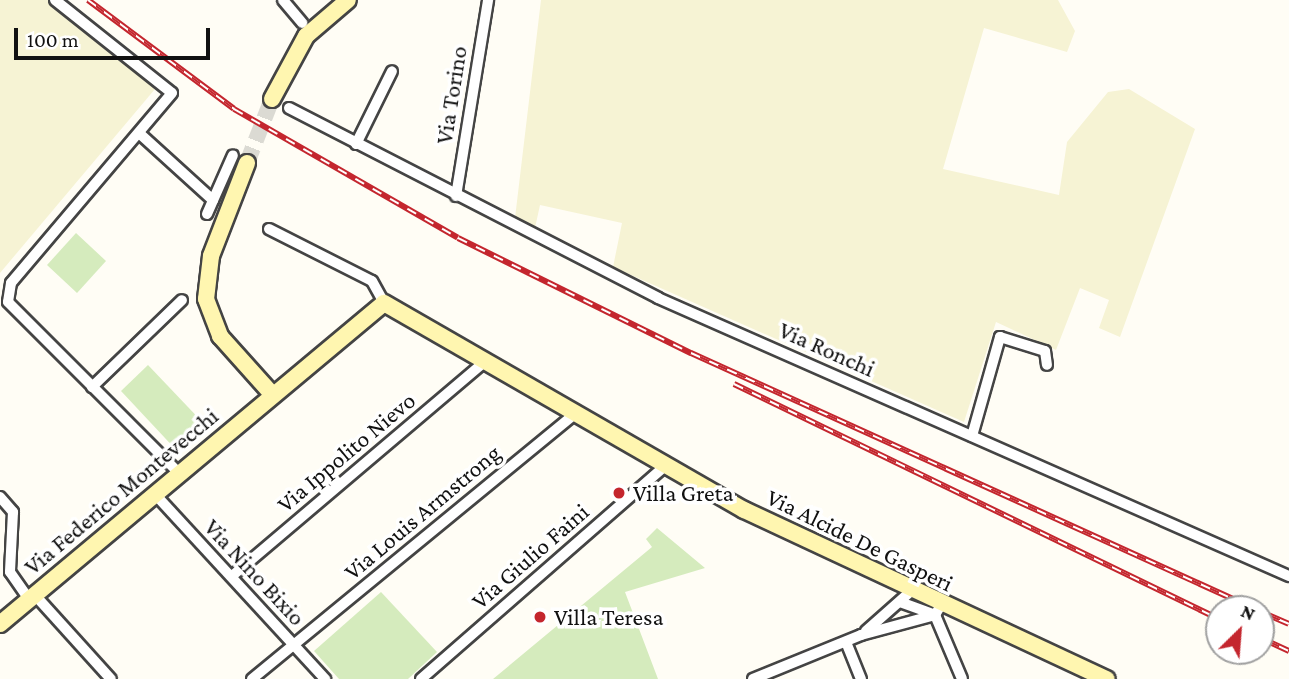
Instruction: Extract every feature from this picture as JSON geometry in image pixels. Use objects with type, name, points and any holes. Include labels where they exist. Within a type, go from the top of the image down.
[{"type":"street","points":[[55,0],[172,93],[7,289],[8,302],[178,472]]},
{"type":"street","points":[[283,0],[302,23]]},
{"type":"street","points":[[272,99],[306,36],[348,0]]},
{"type":"street","name":"Via Torino","points":[[456,196],[488,0]]},
{"type":"street","points":[[356,144],[392,71]]},
{"type":"street","name":"Via Ronchi","points":[[289,108],[658,298],[1289,576]]},
{"type":"street","points":[[138,133],[213,200]]},
{"type":"street","points":[[207,214],[240,159]]},
{"type":"street","points":[[240,159],[206,278],[209,316],[238,360],[258,405]]},
{"type":"street","name":"Via Alcide De Gasperi","points":[[270,229],[372,281],[384,303],[666,465],[906,596],[1106,679]]},
{"type":"street","points":[[92,387],[182,300]]},
{"type":"street","points":[[238,360],[271,393],[384,303]]},
{"type":"street","points":[[972,436],[1000,337],[1045,351],[1047,365]]},
{"type":"street","name":"Via Ippolito Nievo","points":[[232,576],[487,360]]},
{"type":"street","name":"Via Federico Montevecchi","points":[[0,624],[271,393]]},
{"type":"street","name":"Via Louis Armstrong","points":[[252,679],[577,412]]},
{"type":"street","name":"Via Giulio Faini","points":[[421,679],[666,465]]},
{"type":"street","name":"Via Nino Bixio","points":[[154,493],[325,679]]},
{"type":"street","points":[[0,497],[13,512],[10,572],[111,679]]},
{"type":"street","points":[[861,635],[906,596],[916,607],[937,610]]},
{"type":"street","points":[[754,679],[861,635],[937,610]]},
{"type":"street","points":[[937,610],[962,679]]},
{"type":"street","points":[[846,642],[861,679]]},
{"type":"shaded area","points":[[0,0],[52,0],[155,89],[0,273]]},
{"type":"shaded area","points":[[541,0],[1058,0],[1075,31],[1067,52],[984,28],[943,169],[1059,195],[1067,142],[1108,92],[1129,89],[1195,129],[1120,337],[1099,328],[1109,300],[1080,288],[1056,350],[996,322],[964,422],[613,267],[622,223],[540,205],[535,228],[515,218]]},
{"type":"green space","points":[[76,233],[106,261],[77,293],[47,265]]},
{"type":"green space","points":[[148,365],[207,427],[179,453],[121,391]]},
{"type":"green space","points":[[657,528],[705,568],[625,592],[658,679],[493,679],[652,547],[646,539]]},
{"type":"green space","points":[[381,592],[437,652],[408,679],[339,679],[314,651]]},
{"type":"tunnel","points":[[247,163],[272,99]]},
{"type":"railway","points":[[88,0],[234,109],[458,238],[691,353],[1224,595]]},
{"type":"railway","points":[[734,384],[1205,612]]},
{"type":"railway","points":[[1275,618],[1289,624]]},
{"type":"railway","points":[[1275,644],[1289,651]]},
{"type":"place","name":"Villa Greta","points":[[619,493]]},
{"type":"place","name":"Villa Teresa","points":[[540,617]]}]
